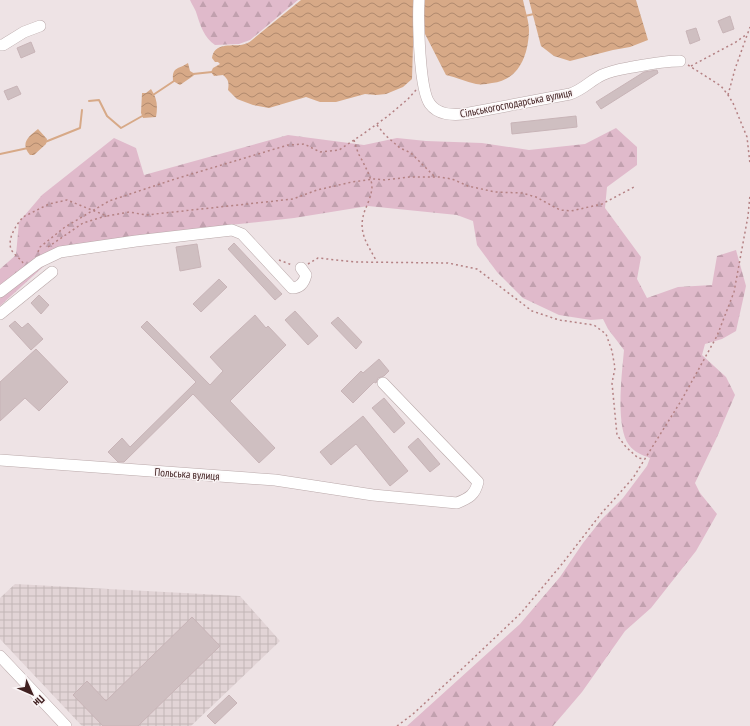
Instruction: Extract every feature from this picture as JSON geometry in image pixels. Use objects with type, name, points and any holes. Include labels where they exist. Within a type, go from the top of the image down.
[{"type":"street","name":"Сільськогосподарська вулиця","points":[[419,0],[418,21],[423,81],[430,104],[444,113],[453,115],[464,114],[576,92],[591,81],[618,69],[680,61]]},
{"type":"street","points":[[0,45],[3,45],[24,32],[40,26]]},
{"type":"street","points":[[0,292],[38,262],[60,252],[136,240],[232,230],[242,234],[292,288],[297,288],[304,281],[306,275],[301,268]]},
{"type":"street","points":[[0,314],[52,272]]},
{"type":"street","name":"Польська вулиця","points":[[0,460],[275,480],[373,495],[457,503],[468,498],[476,489],[478,482],[383,383]]},
{"type":"street","points":[[0,656],[66,726]]},
{"type":"path","points":[[728,95],[750,27]]},
{"type":"path","points":[[691,66],[730,46],[747,34]]},
{"type":"path","points":[[680,61],[691,66],[699,73],[720,86],[728,95],[733,103],[747,137],[750,164]]},
{"type":"path","points":[[423,81],[408,99],[377,124],[339,150],[320,152],[304,144],[288,145],[175,179],[110,201],[65,227],[40,247],[36,257],[40,252],[83,223],[107,216],[129,212],[146,215],[168,213],[293,199],[317,190],[352,182],[409,177],[435,177],[452,180],[468,186],[495,192],[522,193],[541,199],[560,210],[571,211],[602,204],[636,186]]},
{"type":"path","points":[[377,124],[385,136],[400,148],[411,153],[435,177]]},
{"type":"path","points":[[354,140],[360,157],[367,168],[372,187],[369,202],[364,214],[362,233],[367,246],[377,262]]},
{"type":"path","points":[[397,726],[413,714],[520,613],[562,564],[600,515],[634,478],[681,401],[717,336],[734,292],[748,216],[750,195]]},
{"type":"path","points":[[28,270],[23,262],[11,250],[10,245],[13,231],[23,217],[49,204],[67,200],[107,216]]},
{"type":"path","points":[[274,258],[301,268],[318,258],[355,262],[448,263],[477,269],[532,311],[558,320],[594,324],[606,334],[612,350],[615,368],[612,383],[617,435],[626,447],[638,458],[645,459]]},
{"type":"shaded area","points":[[15,584],[240,596],[280,641],[191,726],[82,726],[0,639],[0,598]]},
{"type":"green space","points":[[190,0],[298,0],[250,40],[239,44],[215,45],[203,32],[196,11]]},
{"type":"green space","points":[[616,128],[637,147],[637,165],[607,187],[605,208],[641,257],[637,279],[647,298],[678,287],[712,285],[717,256],[736,250],[746,286],[736,331],[722,339],[705,344],[702,355],[726,377],[735,395],[695,483],[700,493],[717,514],[696,551],[651,608],[625,631],[582,692],[553,726],[407,726],[520,624],[560,577],[583,543],[602,519],[623,498],[647,466],[650,458],[633,450],[629,445],[622,426],[620,399],[624,350],[608,329],[603,319],[591,320],[559,315],[523,298],[497,272],[477,245],[473,221],[457,215],[368,206],[294,218],[230,225],[67,249],[44,266],[0,306],[0,269],[16,255],[19,222],[42,195],[114,138],[136,148],[144,175],[288,135],[364,145],[397,138],[426,141],[482,143],[529,150],[585,144]]},
{"type":"water","points":[[301,0],[413,0],[412,79],[403,87],[386,94],[365,94],[336,102],[320,102],[306,97],[269,108],[253,105],[237,99],[228,90],[228,82],[226,78],[223,75],[214,76],[211,72],[213,68],[220,64],[215,62],[212,58],[213,53],[223,46],[241,45],[250,42]]},
{"type":"water","points":[[423,0],[523,0],[528,19],[529,31],[527,49],[524,58],[515,72],[501,81],[486,84],[476,84],[446,75],[425,34]]},
{"type":"water","points":[[529,0],[636,0],[648,40],[630,47],[570,61],[554,56],[541,46]]},
{"type":"water","points":[[188,63],[190,71],[195,74],[180,85],[173,81],[173,76],[176,69]]},
{"type":"water","points":[[151,89],[155,96],[157,109],[156,117],[143,118],[141,113],[142,93],[146,93]]},
{"type":"water","points":[[38,129],[47,139],[46,144],[34,155],[30,155],[27,151],[26,140]]},
{"type":"building","points":[[730,16],[734,29],[723,33],[718,21]]},
{"type":"building","points":[[696,28],[700,40],[690,44],[686,31]]},
{"type":"building","points":[[31,42],[35,52],[21,58],[17,48]]},
{"type":"building","points":[[657,70],[658,73],[601,109],[596,102],[644,72]]},
{"type":"building","points":[[17,86],[21,94],[8,100],[4,91]]},
{"type":"building","points":[[576,116],[577,127],[512,134],[511,123]]},
{"type":"building","points":[[234,243],[282,294],[275,300],[228,249]]},
{"type":"building","points":[[197,244],[201,267],[180,271],[176,247]]},
{"type":"building","points":[[219,279],[227,287],[201,312],[193,304]]},
{"type":"building","points":[[39,295],[49,305],[41,314],[31,303]]},
{"type":"building","points":[[295,311],[318,336],[308,345],[285,320]]},
{"type":"building","points":[[255,315],[266,328],[268,326],[286,345],[230,401],[275,448],[259,463],[193,394],[124,462],[118,462],[108,452],[122,438],[130,447],[196,382],[141,327],[147,321],[210,385],[223,371],[210,357]]},
{"type":"building","points":[[338,317],[362,342],[356,349],[331,323]]},
{"type":"building","points":[[15,321],[22,328],[28,323],[43,339],[31,350],[9,326]]},
{"type":"building","points":[[36,349],[68,382],[39,411],[25,398],[0,421],[0,382]]},
{"type":"building","points":[[379,359],[389,371],[384,376],[378,378],[376,383],[374,382],[353,403],[341,391],[361,371],[363,373]]},
{"type":"building","points":[[384,398],[405,423],[394,433],[372,408]]},
{"type":"building","points":[[363,416],[408,471],[390,486],[356,444],[331,465],[320,452]]},
{"type":"building","points":[[418,438],[440,464],[430,472],[408,447]]},
{"type":"building","points":[[192,617],[220,646],[138,726],[103,726],[73,695],[87,681],[106,701]]},
{"type":"building","points":[[229,695],[237,703],[215,724],[207,716]]},
{"type":"waterway","points":[[525,16],[534,14]]},
{"type":"waterway","points":[[193,74],[212,72]]},
{"type":"waterway","points":[[153,95],[174,81]]},
{"type":"waterway","points":[[89,101],[99,100],[107,116],[121,128],[144,115]]},
{"type":"waterway","points":[[45,142],[80,128],[82,110]]},
{"type":"waterway","points":[[0,154],[28,148]]}]
